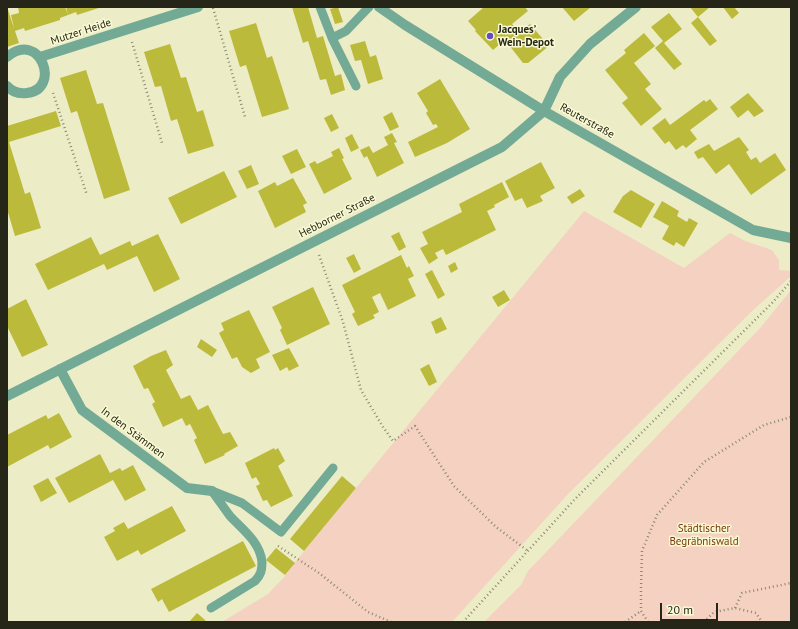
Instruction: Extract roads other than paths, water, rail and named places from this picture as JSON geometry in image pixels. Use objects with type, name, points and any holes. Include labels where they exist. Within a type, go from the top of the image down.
[{"type":"street","name":"Mutzer Heide","points":[[40,57],[198,7]]},
{"type":"street","name":"Reuterstraße","points":[[379,7],[405,26],[544,111],[753,230],[791,238]]},
{"type":"street","name":"Hebborner Straße","points":[[8,392],[60,369],[502,147],[544,111],[560,77],[590,44],[636,7]]},
{"type":"street","name":"Mutzer Heide","points":[[7,57],[13,52],[28,50],[40,57],[44,62],[45,69],[43,82],[39,87],[28,93],[16,92],[7,86]]},
{"type":"street","name":"In den Stämmen","points":[[60,369],[82,410],[187,488],[212,491]]},
{"type":"lane","points":[[320,7],[332,38],[356,86]]},
{"type":"lane","points":[[332,38],[346,31],[369,7]]},
{"type":"lane","points":[[212,491],[242,503],[281,532],[333,468]]},
{"type":"lane","points":[[211,608],[255,581],[260,577],[262,571],[261,558],[257,545],[230,515],[212,491]]},
{"type":"place","name":"Jacques’ Wein-Depot","points":[[490,36]]},
{"type":"park label","name":"Städtischer Begräbniswald","points":[[704,535]]}]
